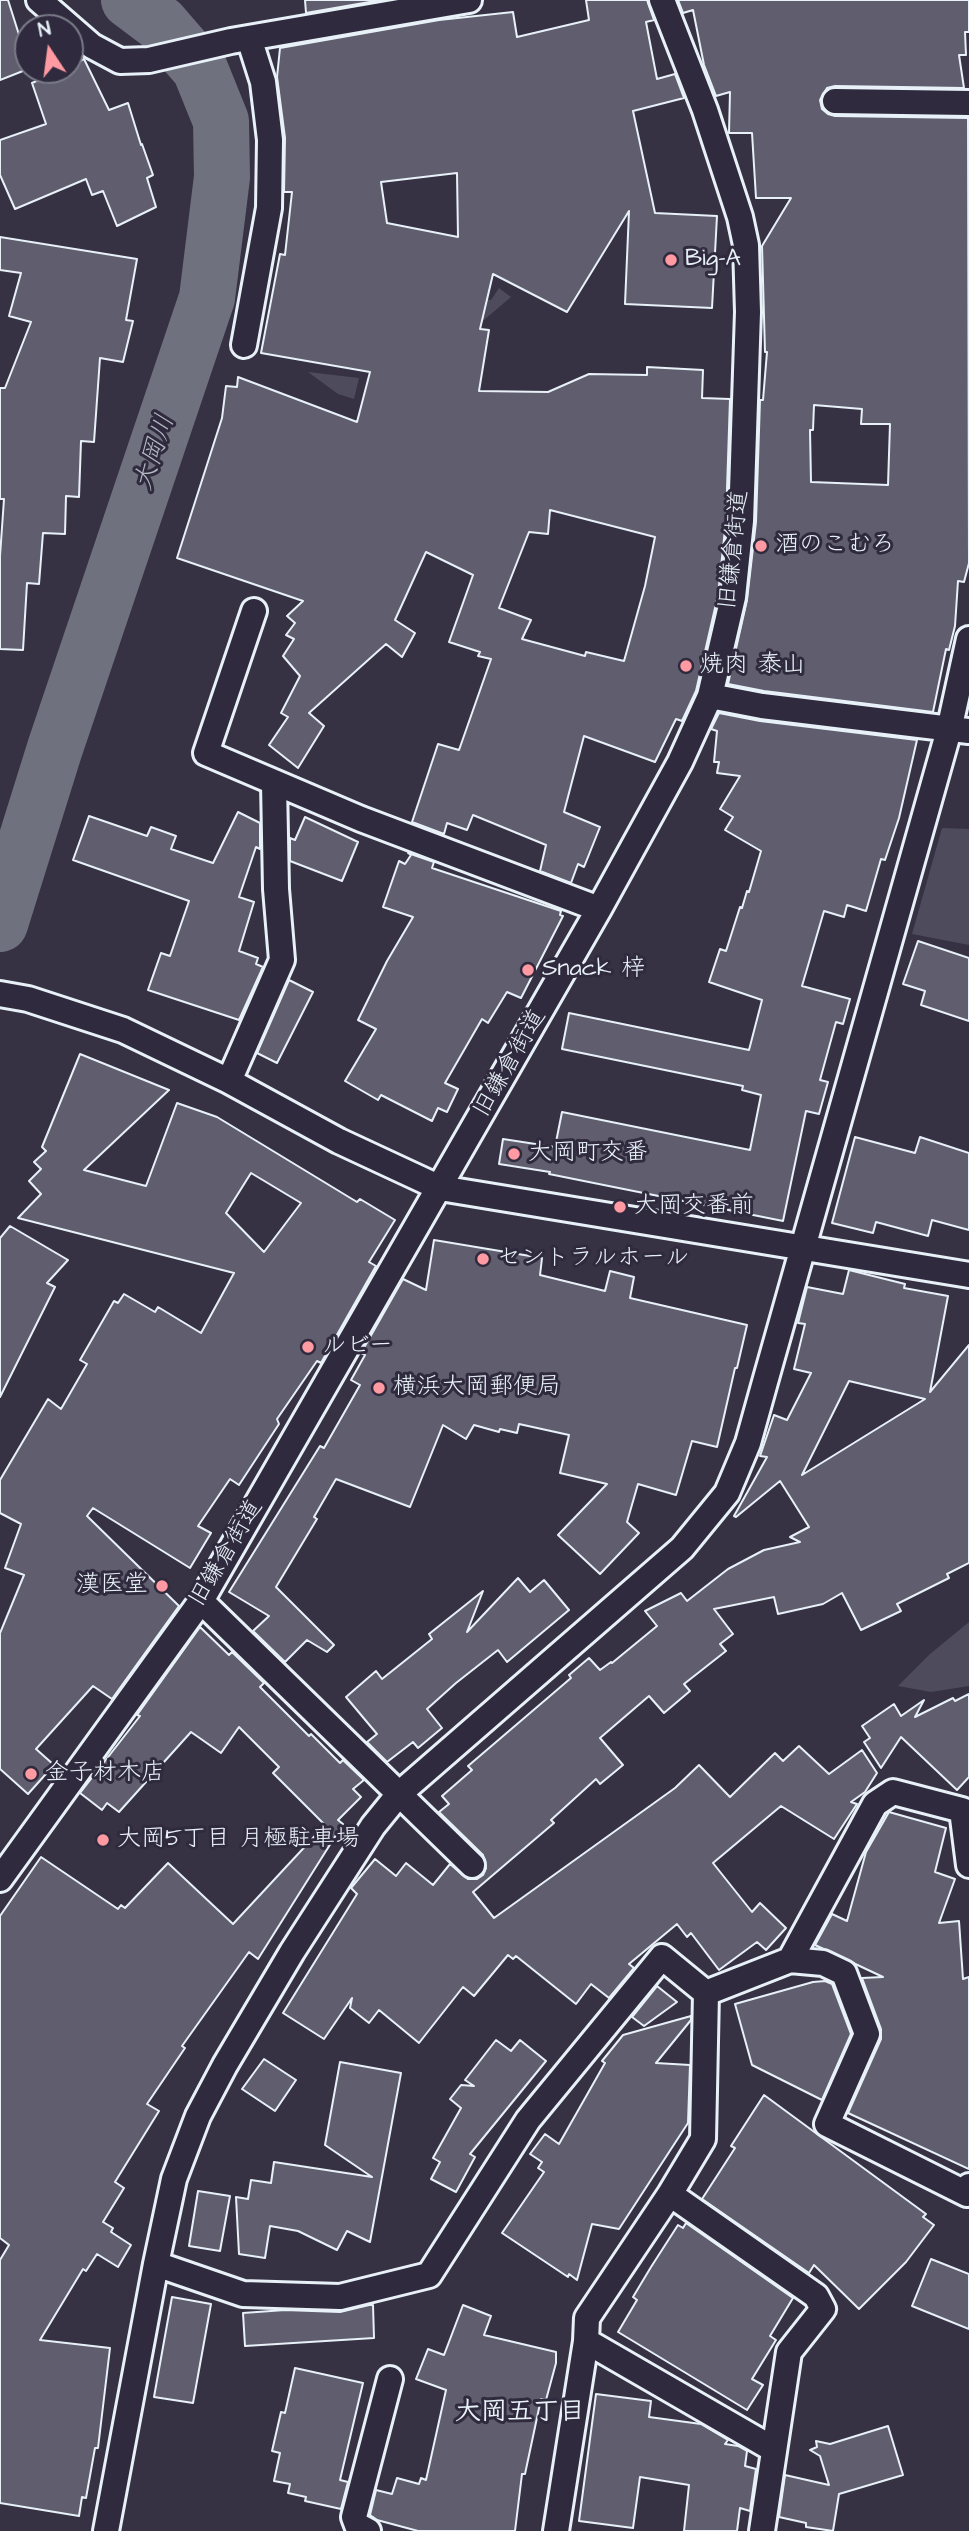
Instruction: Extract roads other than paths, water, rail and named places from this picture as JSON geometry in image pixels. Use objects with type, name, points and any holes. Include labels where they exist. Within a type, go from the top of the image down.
[{"type":"street","points":[[39,0],[92,47],[120,61],[149,60],[240,40],[469,0]]},
{"type":"street","name":"旧鎌倉街道","points":[[0,1879],[201,1601],[599,909],[680,762],[710,696],[733,597],[741,521],[748,312],[746,245],[740,218],[705,110],[662,0]]},
{"type":"street","points":[[240,40],[263,82],[271,140],[269,208],[244,345]]},
{"type":"street","points":[[835,101],[969,103]]},
{"type":"street","points":[[254,611],[206,753],[274,783],[599,909]]},
{"type":"street","points":[[106,2531],[174,2179],[198,2116],[292,1952],[373,1826],[400,1794],[682,1548],[727,1493],[748,1443],[803,1247],[959,730],[969,639]]},
{"type":"street","points":[[710,696],[762,706],[959,730]]},
{"type":"street","points":[[229,1081],[282,960],[275,889],[274,783]]},
{"type":"street","points":[[0,994],[28,999],[123,1030],[229,1081],[338,1141],[440,1188],[969,1275]]},
{"type":"street","points":[[201,1601],[472,1865]]},
{"type":"street","points":[[790,1960],[875,1804],[893,1792],[962,1810],[969,1865]]},
{"type":"street","points":[[156,2264],[243,2294],[340,2297],[429,2275],[528,2120],[662,1957],[706,1993]]},
{"type":"street","points":[[706,1993],[790,1960],[823,1963],[844,1973],[867,2034],[827,2124],[967,2194],[969,2186]]},
{"type":"street","points":[[556,2531],[586,2341],[587,2318],[670,2194],[703,2138],[706,1993]]},
{"type":"street","points":[[670,2194],[816,2296],[822,2309],[789,2352],[762,2531]]},
{"type":"street","points":[[586,2341],[773,2449]]},
{"type":"street","points":[[368,2531],[357,2525],[354,2517],[390,2379]]},
{"type":"waterway","name":"大岡川","points":[[0,924],[55,748],[207,298],[222,177],[221,121],[200,69],[161,24],[129,0]]},
{"type":"place","name":"Big-A","points":[[671,260]]},
{"type":"place","name":"酒のこむろ","points":[[761,546]]},
{"type":"place","name":"焼肉 泰山","points":[[686,666]]},
{"type":"place","name":"Snack 梓","points":[[528,970]]},
{"type":"place","name":"大岡町交番","points":[[514,1154]]},
{"type":"place","name":"大岡交番前","points":[[620,1207]]},
{"type":"place","name":"セントラルホール","points":[[483,1259]]},
{"type":"place","name":"ルビー","points":[[308,1347]]},
{"type":"place","name":"横浜大岡郵便局","points":[[379,1388]]},
{"type":"place","name":"漢医堂","points":[[162,1586]]},
{"type":"place","name":"金子材木店","points":[[31,1774]]},
{"type":"place","name":"大岡5丁目 月極駐車場","points":[[103,1840]]},
{"type":"district","name":"大岡五丁目","points":[[520,2414]]}]
